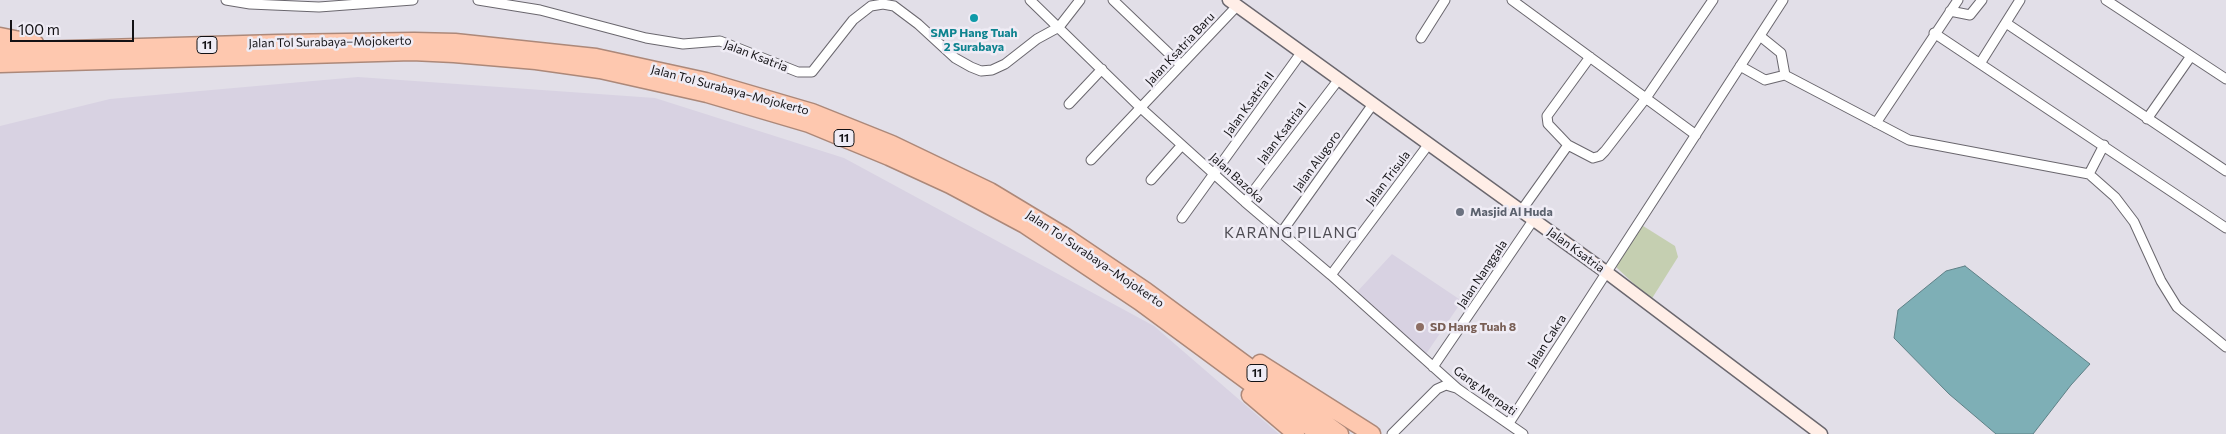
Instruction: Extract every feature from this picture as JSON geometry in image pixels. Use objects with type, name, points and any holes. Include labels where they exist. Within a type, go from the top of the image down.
[{"type":"highway","points":[[0,36],[70,50]]},
{"type":"highway","name":"Jalan Tol Surabaya–Mojokerto","points":[[0,64],[413,46]]},
{"type":"highway","name":"Jalan Tol Surabaya–Mojokerto","points":[[0,50],[413,46],[596,57],[706,81],[812,112],[892,144],[990,192],[1064,235],[1175,312],[1340,434]]},
{"type":"highway","name":"Jalan Tol Surabaya–Mojokerto","points":[[454,48],[600,70],[707,94],[809,124],[889,157],[950,185],[1025,225],[1140,302],[1319,434]]},
{"type":"highway","points":[[1175,312],[1235,347],[1372,434]]},
{"type":"highway","points":[[1189,338],[1296,434]]},
{"type":"street","points":[[226,0],[250,4],[319,7],[413,0]]},
{"type":"street","name":"Jalan Ksatria","points":[[478,0],[540,10],[646,38],[682,44],[720,41],[798,72],[812,72],[853,20],[871,6],[883,4],[894,6],[904,13],[956,58],[981,71],[992,70],[1005,64],[1037,39],[1059,27],[1080,0]]},
{"type":"street","name":"Jalan Bazoka","points":[[1030,0],[1142,109],[1433,367]]},
{"type":"street","points":[[1112,0],[1181,65]]},
{"type":"street","points":[[1421,38],[1444,0]]},
{"type":"street","points":[[1512,0],[1696,135]]},
{"type":"street","points":[[1590,58],[1547,116],[1548,124],[1568,145],[1593,158],[1600,156],[1646,98],[1713,0]]},
{"type":"street","name":"Jalan Cakra","points":[[1508,423],[1783,0]]},
{"type":"street","points":[[1876,123],[1934,33],[1958,0]]},
{"type":"street","points":[[1950,11],[1970,15],[1982,0]]},
{"type":"street","points":[[1980,62],[2020,0]]},
{"type":"street","points":[[2106,0],[2226,79]]},
{"type":"street","name":"Jalan Ksatria","points":[[1233,3],[1428,145],[1534,219],[1821,434]]},
{"type":"street","name":"Jalan Ksatria Baru","points":[[1091,160],[1142,109],[1233,3]]},
{"type":"street","points":[[2006,23],[2226,171]]},
{"type":"street","points":[[1934,33],[2226,228]]},
{"type":"street","points":[[1760,36],[1781,54],[1785,75]]},
{"type":"street","name":"Jalan Ksatria II","points":[[1182,218],[1302,53]]},
{"type":"street","points":[[2147,119],[2191,56]]},
{"type":"street","points":[[1740,66],[1765,80],[1785,75],[1876,123],[1923,144],[2089,174],[2115,196],[2134,222],[2161,282],[2177,307],[2226,347]]},
{"type":"street","points":[[1069,104],[1102,69]]},
{"type":"street","name":"Jalan Ksatria I","points":[[1245,202],[1338,79]]},
{"type":"street","name":"Jalan Alugoro","points":[[1280,233],[1373,104]]},
{"type":"street","points":[[1151,180],[1182,145]]},
{"type":"street","name":"Jalan Trisula","points":[[1331,275],[1428,145]]},
{"type":"street","points":[[1521,210],[1568,145]]},
{"type":"street","points":[[2089,174],[2104,146]]},
{"type":"street","name":"Jalan Nanggala","points":[[1433,367],[1534,219]]},
{"type":"street","name":"Gang Merpati","points":[[1433,367],[1458,389],[1523,434]]},
{"type":"street","points":[[1392,434],[1436,389],[1446,384],[1458,389]]},
{"type":"shaded area","points":[[358,77],[655,98],[844,158],[1154,326],[1279,434],[0,434],[0,126],[110,99]]},
{"type":"shaded area","name":"SD Hang Tuah 8","points":[[1392,254],[1462,301],[1426,354],[1356,293]]},
{"type":"green space","points":[[1640,224],[1675,246],[1678,257],[1651,300],[1616,267]]},
{"type":"water","points":[[1965,266],[2090,364],[2033,434],[1996,434],[1949,394],[1894,338],[1898,310],[1946,271]]},
{"type":"place","name":"SMP Hang Tuah 2 Surabaya","points":[[974,18]]},
{"type":"place","name":"Masjid Al Huda","points":[[1460,212]]},
{"type":"place","name":"SD Hang Tuah 8","points":[[1420,327]]},
{"type":"district","name":"KARANG PILANG","points":[[1291,233]]}]
